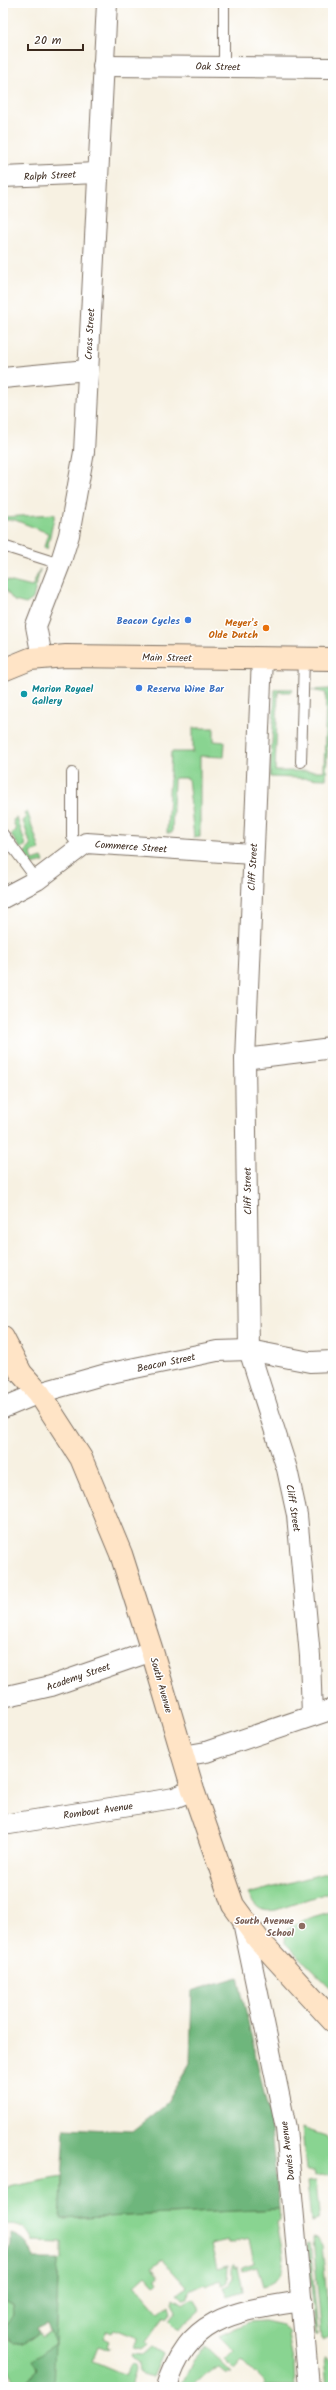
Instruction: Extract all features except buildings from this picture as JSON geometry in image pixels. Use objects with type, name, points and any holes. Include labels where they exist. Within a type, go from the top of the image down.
[{"type":"street","name":"Cross Street","points":[[42,657],[36,626],[60,564],[69,535],[84,452],[97,173],[107,3]]},
{"type":"street","name":"Oak Street","points":[[103,66],[333,68]]},
{"type":"street","name":"Ralph Street","points":[[3,177],[97,173]]},
{"type":"street","points":[[3,378],[87,370]]},
{"type":"street","name":"Main Street","points":[[3,670],[30,659],[42,657],[333,659]]},
{"type":"street","name":"Cliff Street","points":[[262,658],[252,854],[245,1059],[249,1350],[288,1469],[297,1515],[310,1656],[312,1716]]},
{"type":"street","name":"Commerce Street","points":[[3,898],[37,880],[86,843],[252,854]]},
{"type":"street","points":[[245,1059],[333,1048]]},
{"type":"street","name":"South Avenue","points":[[3,1338],[22,1373],[39,1393],[81,1458],[121,1554],[152,1651],[193,1790],[233,1905],[258,1940],[333,2021]]},
{"type":"street","name":"Beacon Street","points":[[3,1408],[39,1393],[106,1374],[217,1351],[249,1350],[310,1362],[333,1361]]},
{"type":"street","name":"Academy Street","points":[[3,1697],[51,1686],[152,1651]]},
{"type":"street","points":[[183,1756],[206,1752],[333,1709]]},
{"type":"street","name":"Rombout Avenue","points":[[3,1825],[174,1798],[193,1790]]},
{"type":"street","name":"Davies Avenue","points":[[242,1918],[286,2128],[309,2387]]},
{"type":"street","points":[[167,2387],[172,2371],[186,2346],[202,2330],[230,2315],[258,2307],[302,2301]]},
{"type":"lane","points":[[224,3],[224,66]]},
{"type":"lane","points":[[3,546],[60,564]]},
{"type":"lane","points":[[301,762],[304,658]]},
{"type":"lane","points":[[72,773],[72,837],[80,848]]},
{"type":"lane","points":[[3,834],[37,880]]},
{"type":"green space","points":[[55,514],[47,549],[44,547],[48,533],[15,520],[3,520],[3,517]]},
{"type":"green space","points":[[40,569],[33,599],[26,604],[14,601],[3,587],[4,580],[32,587]]},
{"type":"green space","points":[[275,689],[293,689],[291,692],[278,692],[275,771],[324,771],[326,693],[311,690],[330,689],[326,779],[270,777]]},
{"type":"green space","points":[[193,728],[214,728],[214,741],[225,742],[224,757],[200,756],[200,837],[194,838],[188,778],[174,778],[172,833],[167,833],[171,752],[193,752]]},
{"type":"green space","points":[[27,811],[40,850],[31,853],[33,861],[42,858],[44,862],[32,865],[24,853],[31,846],[23,821],[26,818],[24,813]]},
{"type":"green space","points":[[17,818],[26,845],[21,849],[11,835],[16,830],[13,820]]},
{"type":"green space","points":[[333,1871],[333,1891],[276,1910],[262,1910],[256,1906],[248,1894]]},
{"type":"green space","points":[[333,1911],[333,1990],[285,1943],[286,1929],[309,1918]]},
{"type":"green space","points":[[238,1977],[270,2120],[279,2209],[60,2219],[65,2128],[132,2131],[167,2103],[190,2063],[192,1991]]},
{"type":"green space","points":[[302,2128],[326,2136],[333,2147],[332,2174],[315,2176],[314,2171],[306,2171]]},
{"type":"green space","points":[[62,2177],[61,2219],[279,2209],[280,2221],[277,2222],[283,2259],[279,2276],[273,2282],[263,2286],[257,2266],[243,2270],[242,2267],[254,2263],[249,2239],[229,2243],[228,2240],[211,2244],[217,2269],[228,2266],[227,2282],[222,2285],[220,2280],[206,2286],[204,2284],[189,2291],[188,2299],[184,2300],[178,2294],[187,2287],[162,2260],[152,2268],[158,2276],[156,2279],[158,2282],[155,2285],[146,2275],[135,2285],[159,2313],[169,2305],[171,2313],[166,2319],[164,2317],[145,2343],[147,2345],[141,2350],[133,2348],[137,2338],[114,2329],[112,2332],[107,2330],[103,2338],[109,2341],[107,2346],[110,2348],[109,2350],[99,2346],[93,2361],[126,2375],[132,2363],[135,2365],[136,2369],[131,2387],[53,2387],[54,2344],[38,2369],[26,2383],[28,2387],[18,2387],[3,2361],[3,2301],[13,2305],[14,2314],[4,2328],[7,2338],[15,2344],[23,2343],[39,2333],[41,2336],[51,2331],[55,2342],[59,2260],[62,2259],[62,2242],[34,2241],[34,2243],[29,2233],[22,2227],[14,2224],[3,2225],[3,2188]]},
{"type":"green space","points":[[316,2181],[319,2214],[317,2219],[311,2221],[307,2182]]},
{"type":"green space","points":[[11,2234],[19,2237],[26,2243],[31,2251],[33,2259],[59,2259],[53,2387],[28,2387],[26,2383],[38,2369],[33,2360],[55,2344],[47,2324],[37,2329],[39,2333],[23,2343],[15,2344],[4,2333],[4,2328],[14,2314],[13,2305],[3,2301],[3,2260],[11,2245]]},
{"type":"green space","points":[[313,2238],[318,2239],[322,2245],[330,2332],[328,2337],[322,2340]]},
{"type":"green space","points":[[310,2243],[318,2335],[316,2335],[307,2244]]},
{"type":"green space","points":[[234,2265],[235,2268],[238,2267],[243,2291],[228,2296],[224,2287],[229,2285],[232,2277],[232,2266]]},
{"type":"green space","points":[[174,2298],[184,2304],[193,2299],[200,2310],[178,2330],[169,2321],[176,2311],[172,2302]]},
{"type":"green space","points":[[265,2321],[283,2325],[290,2333],[288,2335],[294,2365],[295,2387],[263,2387],[266,2384],[243,2361],[235,2370],[225,2360],[234,2351],[219,2336],[249,2322]]},
{"type":"green space","points":[[151,2347],[162,2354],[152,2377],[140,2373],[139,2364],[130,2356],[131,2354],[142,2355]]},
{"type":"green space","points":[[205,2347],[232,2373],[226,2373],[220,2368],[216,2369],[204,2376],[195,2384],[195,2387],[181,2387],[193,2361]]},
{"type":"green space","points":[[324,2357],[329,2359],[333,2365],[333,2387],[327,2387]]},
{"type":"place","name":"Beacon Cycles","points":[[188,620]]},
{"type":"place","name":"Meyer's Olde Dutch","points":[[266,628]]},
{"type":"place","name":"Reserva Wine Bar","points":[[139,688]]},
{"type":"place","name":"Marion Royael Gallery","points":[[24,694]]},
{"type":"place","name":"South Avenue School","points":[[302,1926]]}]
